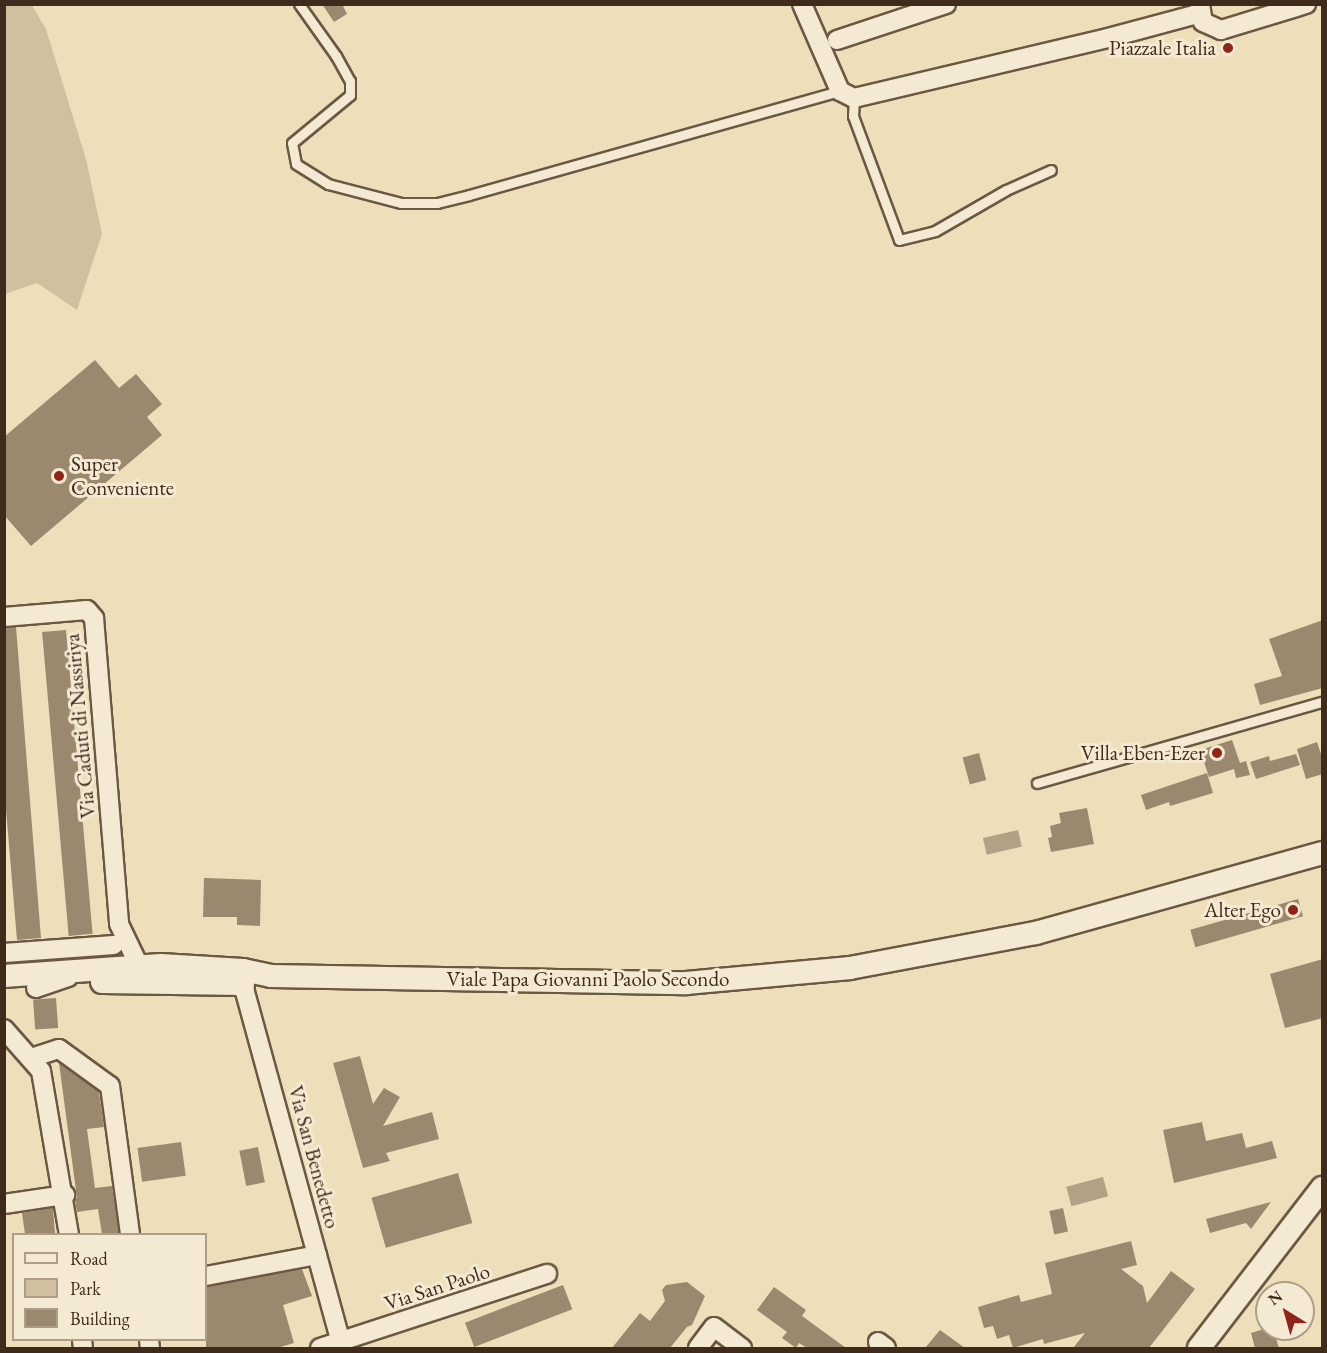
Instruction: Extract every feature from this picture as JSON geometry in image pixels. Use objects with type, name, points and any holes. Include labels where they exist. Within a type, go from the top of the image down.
[{"type":"street","points":[[802,4],[847,94],[1108,38],[1200,8],[1203,22],[1221,30],[1305,4]]},
{"type":"street","points":[[837,40],[946,4]]},
{"type":"street","name":"Via Caduti di Nassiriya","points":[[4,617],[87,610],[94,618],[120,961]]},
{"type":"street","name":"Viale Papa Giovanni Paolo Secondo","points":[[243,977],[687,983],[850,968],[1036,933],[1323,853]]},
{"type":"street","points":[[4,953],[120,961],[243,977]]},
{"type":"street","points":[[36,988],[63,978],[108,975],[120,961]]},
{"type":"street","points":[[4,976],[120,961],[134,973],[166,973],[190,983]]},
{"type":"street","points":[[4,991],[117,981],[190,983],[243,977]]},
{"type":"street","name":"Via San Benedetto","points":[[243,977],[341,1342]]},
{"type":"street","points":[[4,1029],[41,1071],[69,1233]]},
{"type":"street","points":[[31,1058],[59,1049],[110,1086],[130,1233]]},
{"type":"street","points":[[1199,1348],[1323,1188]]},
{"type":"street","points":[[4,1204],[64,1195]]},
{"type":"street","points":[[207,1276],[317,1255]]},
{"type":"street","name":"Via San Paolo","points":[[320,1348],[547,1274]]},
{"type":"street","points":[[698,1348],[714,1327],[742,1348]]},
{"type":"lane","points":[[299,4],[336,56],[350,81],[350,95],[292,143],[296,164],[328,184],[401,203],[437,203],[847,94],[899,240],[934,231],[1006,190],[1051,170]]},
{"type":"lane","points":[[1217,731],[1215,726],[1323,696]]},
{"type":"lane","points":[[1037,783],[1323,702]]},
{"type":"green space","points":[[5,4],[32,5],[46,29],[86,159],[102,234],[77,310],[37,283],[5,294]]},
{"type":"shaded area","points":[[1018,830],[1022,847],[987,855],[983,838]]},
{"type":"shaded area","points":[[1103,1177],[1108,1196],[1071,1206],[1066,1187]]},
{"type":"building","points":[[322,4],[342,4],[347,14],[334,22]]},
{"type":"building","name":"Super Conveniente","points":[[95,360],[119,388],[136,374],[162,404],[147,417],[162,435],[31,546],[4,515],[4,437]]},
{"type":"building","points":[[1323,620],[1323,688],[1260,705],[1254,684],[1282,676],[1269,639]]},
{"type":"building","points":[[16,627],[41,938],[17,940],[4,786],[4,628]]},
{"type":"building","points":[[66,630],[93,934],[69,936],[42,632]]},
{"type":"building","points":[[1232,740],[1240,763],[1246,761],[1250,775],[1236,778],[1234,769],[1209,777],[1200,750]]},
{"type":"building","points":[[1317,742],[1323,760],[1323,774],[1306,779],[1297,749]]},
{"type":"building","points":[[979,753],[986,780],[970,784],[963,757]]},
{"type":"building","points":[[1296,754],[1300,765],[1256,779],[1250,762],[1269,756],[1270,761]]},
{"type":"building","points":[[1207,773],[1213,793],[1170,806],[1169,802],[1146,810],[1141,795]]},
{"type":"building","points":[[1087,808],[1094,844],[1051,852],[1048,838],[1052,837],[1050,826],[1061,823],[1059,813]]},
{"type":"building","points":[[204,878],[261,880],[260,926],[237,925],[237,917],[203,917]]},
{"type":"building","points":[[1298,899],[1303,916],[1195,947],[1190,930]]},
{"type":"building","points":[[1323,959],[1323,1018],[1285,1028],[1270,974]]},
{"type":"building","points":[[56,998],[58,1028],[35,1030],[33,1000]]},
{"type":"building","points":[[360,1056],[373,1104],[384,1088],[400,1097],[383,1126],[432,1112],[439,1139],[386,1153],[390,1161],[363,1168],[333,1063]]},
{"type":"building","points":[[59,1063],[99,1092],[104,1127],[87,1129],[95,1188],[112,1186],[119,1233],[102,1233],[98,1209],[77,1212],[75,1200],[77,1198]]},
{"type":"building","points":[[1202,1122],[1206,1141],[1242,1133],[1246,1148],[1272,1141],[1277,1158],[1174,1183],[1163,1130]]},
{"type":"building","points":[[181,1142],[186,1176],[142,1182],[137,1148]]},
{"type":"building","points":[[258,1147],[265,1182],[246,1186],[239,1151]]},
{"type":"building","points":[[458,1173],[472,1223],[386,1248],[371,1198]]},
{"type":"building","points":[[1271,1202],[1251,1229],[1246,1223],[1210,1233],[1206,1219]]},
{"type":"building","points":[[53,1208],[55,1233],[25,1233],[22,1213]]},
{"type":"building","points":[[1063,1208],[1068,1231],[1054,1234],[1049,1211]]},
{"type":"building","points":[[1131,1241],[1137,1265],[1121,1269],[1143,1286],[1147,1303],[1171,1271],[1195,1289],[1149,1348],[1073,1348],[1085,1333],[1044,1344],[1043,1339],[1013,1348],[1009,1335],[997,1339],[993,1326],[984,1328],[978,1307],[1019,1295],[1021,1302],[1052,1294],[1045,1263]]},
{"type":"building","points":[[302,1269],[312,1296],[283,1305],[294,1343],[277,1348],[206,1348],[207,1287]]},
{"type":"building","points":[[687,1282],[705,1296],[692,1325],[687,1327],[670,1348],[612,1348],[640,1313],[650,1321],[665,1301],[662,1290],[666,1285]]},
{"type":"building","points":[[563,1285],[572,1309],[474,1347],[465,1323]]},
{"type":"building","points":[[774,1287],[806,1310],[802,1316],[846,1348],[807,1348],[799,1343],[796,1348],[782,1338],[787,1332],[757,1310]]},
{"type":"building","points":[[940,1330],[965,1348],[925,1348]]},
{"type":"building","points":[[1255,1332],[1255,1341],[1277,1341],[1279,1348],[1255,1348],[1251,1333]]},
{"type":"place","name":"Piazzale Italia","points":[[1228,48]]},
{"type":"place","name":"Super Conveniente","points":[[59,476]]},
{"type":"place","name":"Villa Eben-Ezer","points":[[1217,753]]},
{"type":"place","name":"Alter Ego","points":[[1293,910]]}]
